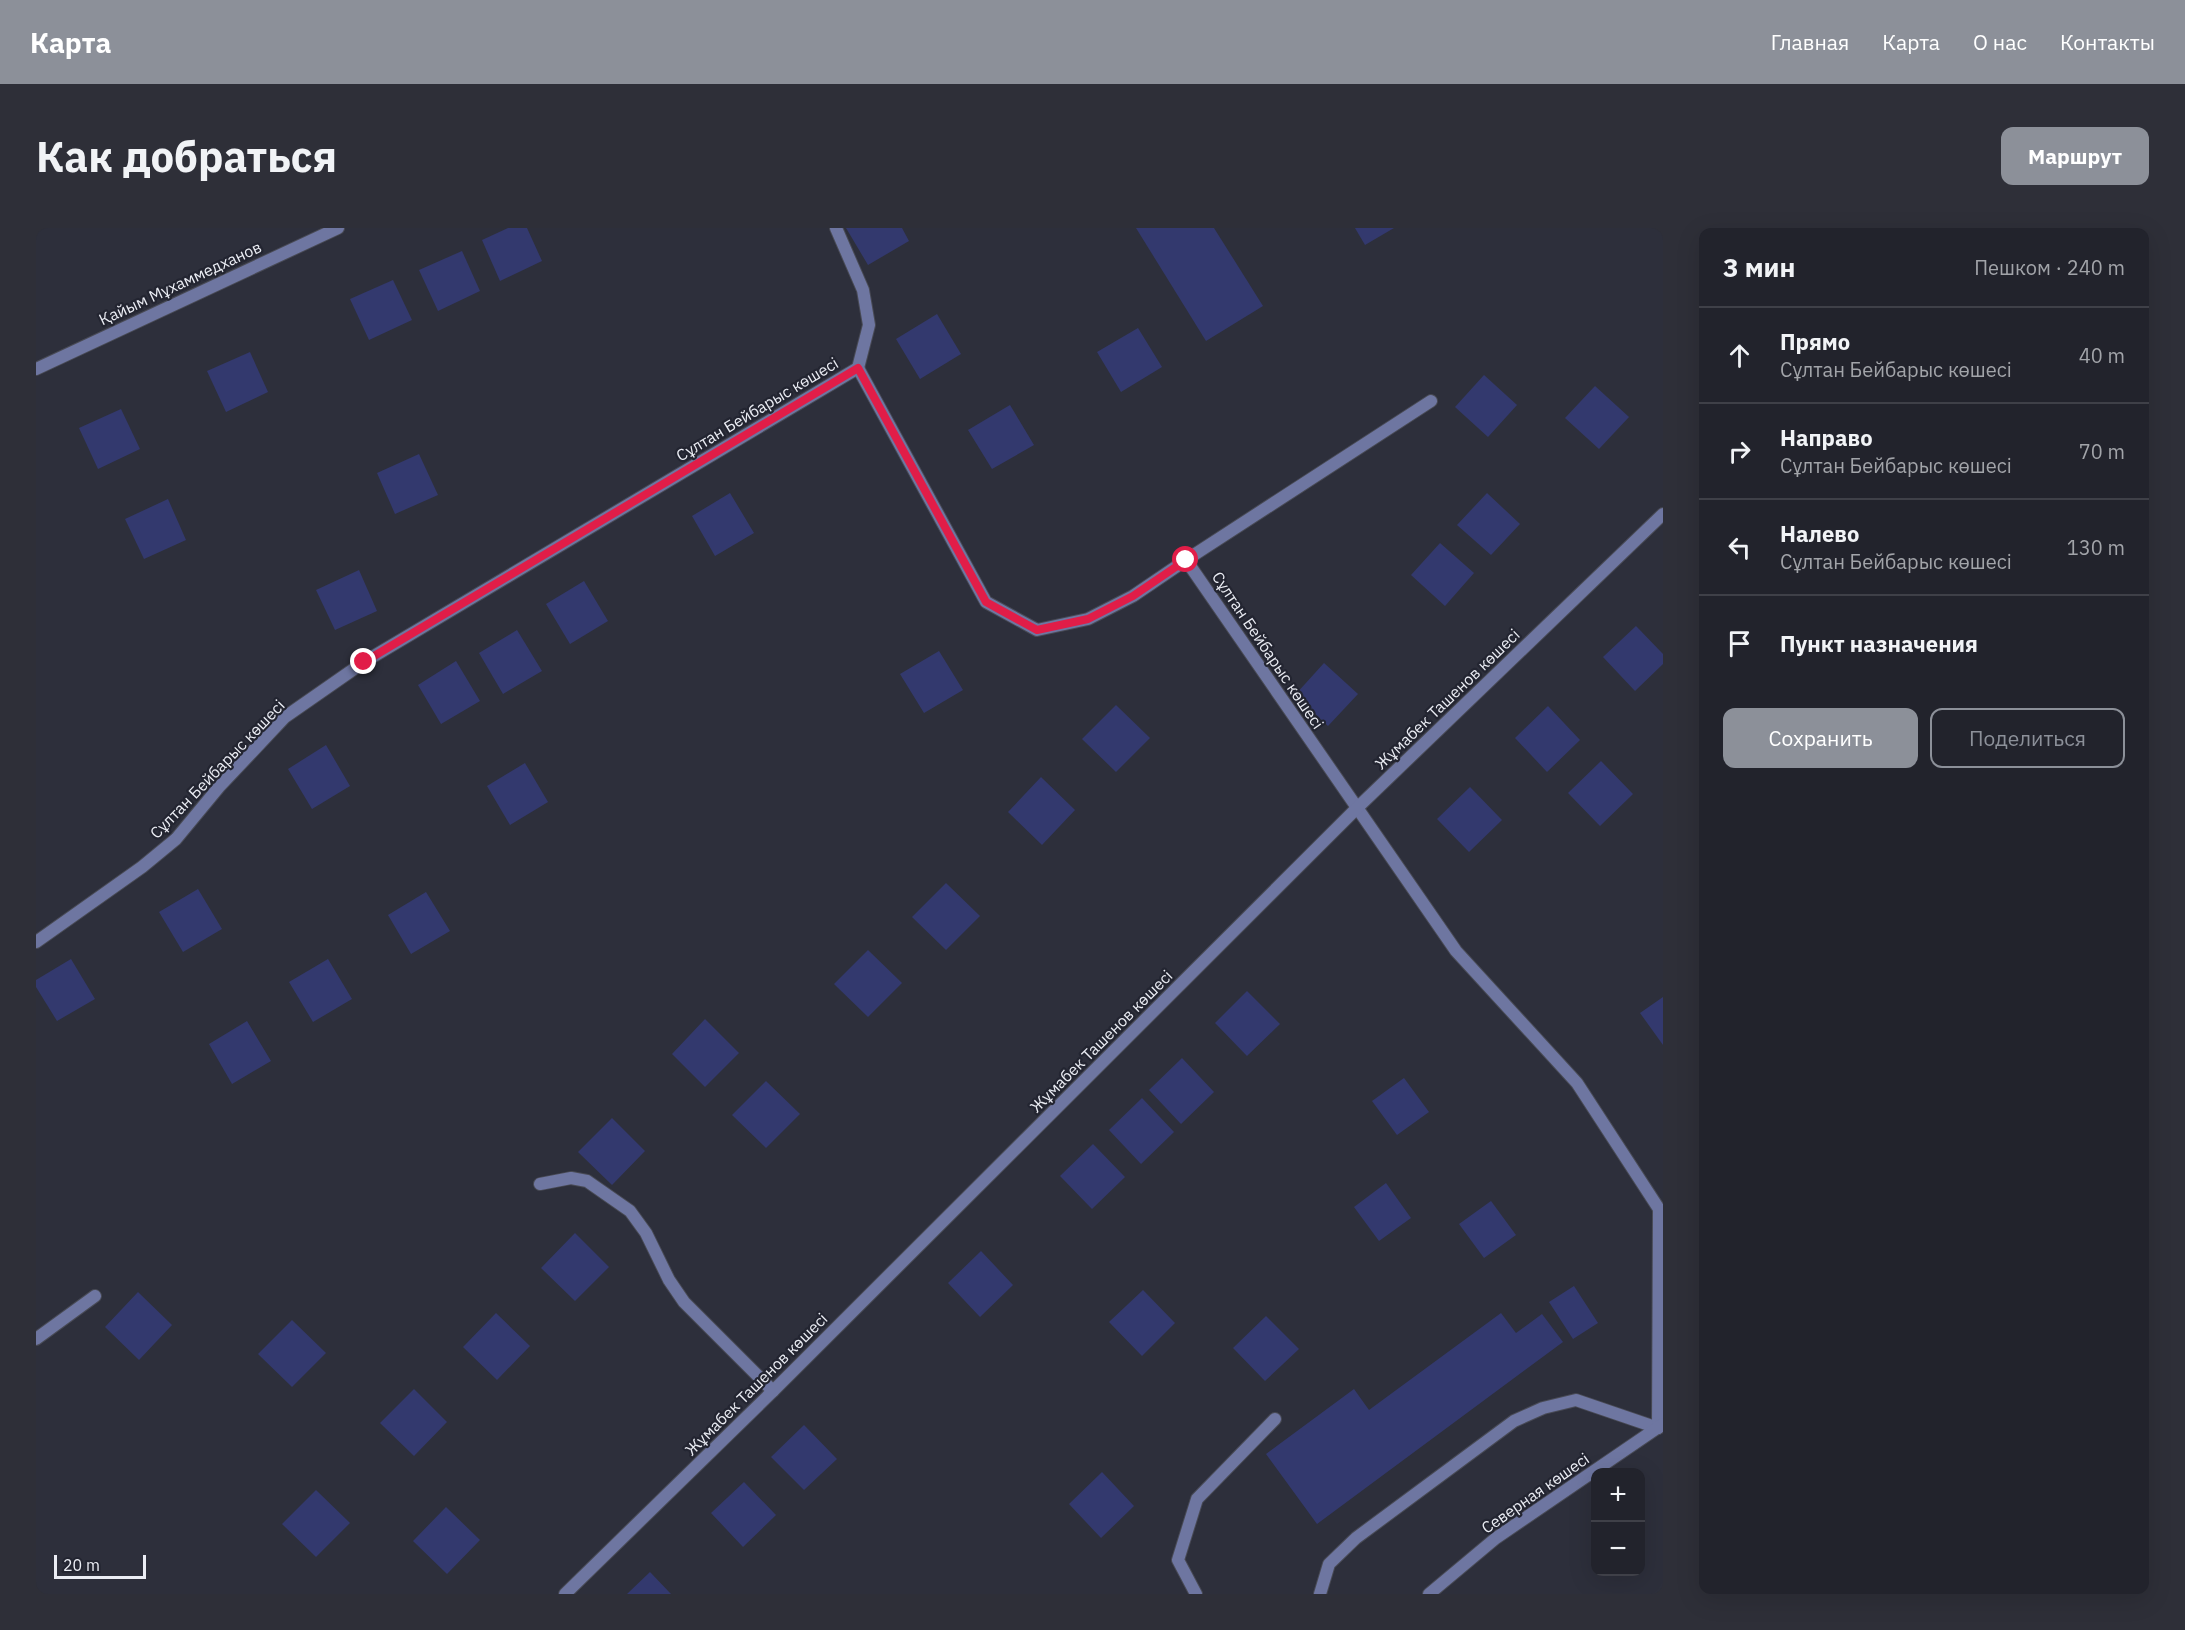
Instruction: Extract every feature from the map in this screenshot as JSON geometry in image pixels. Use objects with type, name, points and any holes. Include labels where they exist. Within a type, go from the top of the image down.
[{"type":"street","name":"Қайым Мұхаммедханов","points":[[36,369],[338,228]]},
{"type":"street","points":[[836,228],[863,290],[869,325],[858,368]]},
{"type":"street","name":"Сұлтан Бейбарыс көшесі","points":[[36,942],[142,867],[176,839],[219,787],[285,717],[355,668],[858,368],[986,602],[1037,630],[1047,628],[1088,619],[1133,596],[1186,560],[1456,951],[1576,1083],[1659,1209],[1660,1426]]},
{"type":"street","points":[[1186,560],[1431,401]]},
{"type":"street","name":"Жұмабек Ташенов көшесі","points":[[565,1594],[773,1391],[1356,809],[1663,514]]},
{"type":"street","points":[[540,1184],[571,1178],[587,1181],[630,1211],[646,1233],[669,1280],[684,1302],[773,1391]]},
{"type":"street","points":[[36,1339],[95,1296]]},
{"type":"street","points":[[1320,1594],[1329,1564],[1356,1538],[1514,1421],[1543,1408],[1576,1400],[1660,1426]]},
{"type":"street","points":[[1196,1594],[1178,1560],[1197,1499],[1275,1419]]},
{"type":"street","name":"Северная көшесі","points":[[1429,1594],[1496,1538],[1660,1426]]},
{"type":"building","points":[[508,228],[527,228],[542,261],[500,281],[482,240]]},
{"type":"building","points":[[846,228],[902,228],[909,241],[868,265]]},
{"type":"building","points":[[1136,228],[1214,228],[1263,306],[1206,341]]},
{"type":"building","points":[[1355,228],[1394,228],[1365,245]]},
{"type":"building","points":[[462,251],[480,291],[438,311],[419,270]]},
{"type":"building","points":[[393,280],[412,320],[369,340],[350,299]]},
{"type":"building","points":[[937,314],[961,354],[920,379],[896,339]]},
{"type":"building","points":[[1138,328],[1162,367],[1121,392],[1097,352]]},
{"type":"building","points":[[250,352],[268,392],[226,412],[207,371]]},
{"type":"building","points":[[1484,375],[1517,405],[1488,437],[1455,407]]},
{"type":"building","points":[[1595,386],[1629,417],[1599,449],[1565,418]]},
{"type":"building","points":[[1010,405],[1034,445],[992,469],[968,430]]},
{"type":"building","points":[[121,409],[140,449],[98,469],[79,428]]},
{"type":"building","points":[[419,454],[438,495],[395,514],[377,473]]},
{"type":"building","points":[[730,493],[754,533],[715,556],[692,516]]},
{"type":"building","points":[[1487,493],[1520,524],[1491,555],[1457,525]]},
{"type":"building","points":[[168,499],[186,540],[144,559],[125,519]]},
{"type":"building","points":[[1440,543],[1474,573],[1445,606],[1411,575]]},
{"type":"building","points":[[359,570],[377,611],[335,630],[316,590]]},
{"type":"building","points":[[584,581],[608,621],[570,644],[546,604]]},
{"type":"building","points":[[1636,626],[1663,654],[1663,664],[1635,691],[1603,657]]},
{"type":"building","points":[[517,630],[542,671],[503,694],[479,653]]},
{"type":"building","points":[[939,651],[963,690],[924,713],[900,674]]},
{"type":"building","points":[[456,661],[480,701],[441,724],[418,685]]},
{"type":"building","points":[[1324,663],[1358,694],[1328,726],[1295,695]]},
{"type":"building","points":[[1116,705],[1150,738],[1116,772],[1082,739]]},
{"type":"building","points":[[1548,706],[1580,740],[1547,772],[1515,738]]},
{"type":"building","points":[[326,745],[350,786],[312,809],[288,769]]},
{"type":"building","points":[[1601,761],[1633,794],[1600,826],[1568,793]]},
{"type":"building","points":[[525,763],[548,802],[510,825],[487,786]]},
{"type":"building","points":[[1041,777],[1075,810],[1042,845],[1008,812]]},
{"type":"building","points":[[1470,787],[1502,820],[1469,852],[1437,819]]},
{"type":"building","points":[[946,883],[980,916],[946,950],[912,917]]},
{"type":"building","points":[[198,889],[222,929],[183,952],[159,912]]},
{"type":"building","points":[[426,892],[450,931],[411,954],[388,915]]},
{"type":"building","points":[[868,950],[902,983],[868,1017],[834,984]]},
{"type":"building","points":[[71,959],[95,999],[57,1021],[36,987],[36,980]]},
{"type":"building","points":[[328,959],[352,999],[313,1022],[289,982]]},
{"type":"building","points":[[1247,991],[1280,1024],[1247,1056],[1215,1023]]},
{"type":"building","points":[[1663,997],[1663,1045],[1640,1013]]},
{"type":"building","points":[[705,1019],[739,1053],[705,1087],[672,1054]]},
{"type":"building","points":[[247,1021],[271,1061],[232,1084],[209,1044]]},
{"type":"building","points":[[1182,1058],[1214,1092],[1181,1124],[1149,1090]]},
{"type":"building","points":[[1404,1078],[1429,1112],[1397,1135],[1372,1101]]},
{"type":"building","points":[[766,1081],[800,1114],[766,1148],[732,1115]]},
{"type":"building","points":[[1142,1098],[1174,1132],[1141,1164],[1109,1130]]},
{"type":"building","points":[[612,1118],[645,1151],[612,1185],[578,1152]]},
{"type":"building","points":[[1093,1144],[1125,1177],[1092,1209],[1060,1176]]},
{"type":"building","points":[[1386,1183],[1411,1218],[1379,1241],[1354,1207]]},
{"type":"building","points":[[1491,1201],[1516,1235],[1484,1258],[1459,1224]]},
{"type":"building","points":[[575,1233],[609,1267],[575,1301],[541,1268]]},
{"type":"building","points":[[981,1251],[1013,1285],[980,1317],[948,1283]]},
{"type":"building","points":[[1574,1286],[1598,1323],[1573,1339],[1549,1302]]},
{"type":"building","points":[[1143,1290],[1175,1323],[1142,1356],[1109,1322]]},
{"type":"building","points":[[138,1292],[172,1325],[139,1360],[105,1327]]},
{"type":"building","points":[[496,1313],[530,1346],[497,1380],[463,1347]]},
{"type":"building","points":[[1501,1313],[1516,1333],[1542,1314],[1563,1342],[1317,1524],[1266,1454],[1354,1389],[1369,1410]]},
{"type":"building","points":[[1266,1316],[1299,1349],[1265,1381],[1233,1348]]},
{"type":"building","points":[[292,1320],[326,1353],[292,1387],[258,1354]]},
{"type":"building","points":[[414,1389],[447,1422],[414,1456],[380,1423]]},
{"type":"building","points":[[804,1425],[837,1459],[804,1490],[771,1457]]},
{"type":"building","points":[[1102,1472],[1134,1506],[1101,1538],[1069,1504]]},
{"type":"building","points":[[744,1482],[776,1515],[743,1547],[711,1513]]},
{"type":"building","points":[[316,1490],[350,1523],[316,1557],[282,1524]]},
{"type":"building","points":[[446,1507],[480,1540],[447,1574],[413,1541]]},
{"type":"building","points":[[650,1572],[671,1594],[627,1594]]},
{"type":"route","points":[[364,662],[858,368],[986,602],[1037,630],[1088,619],[1133,596],[1186,560]]}]
